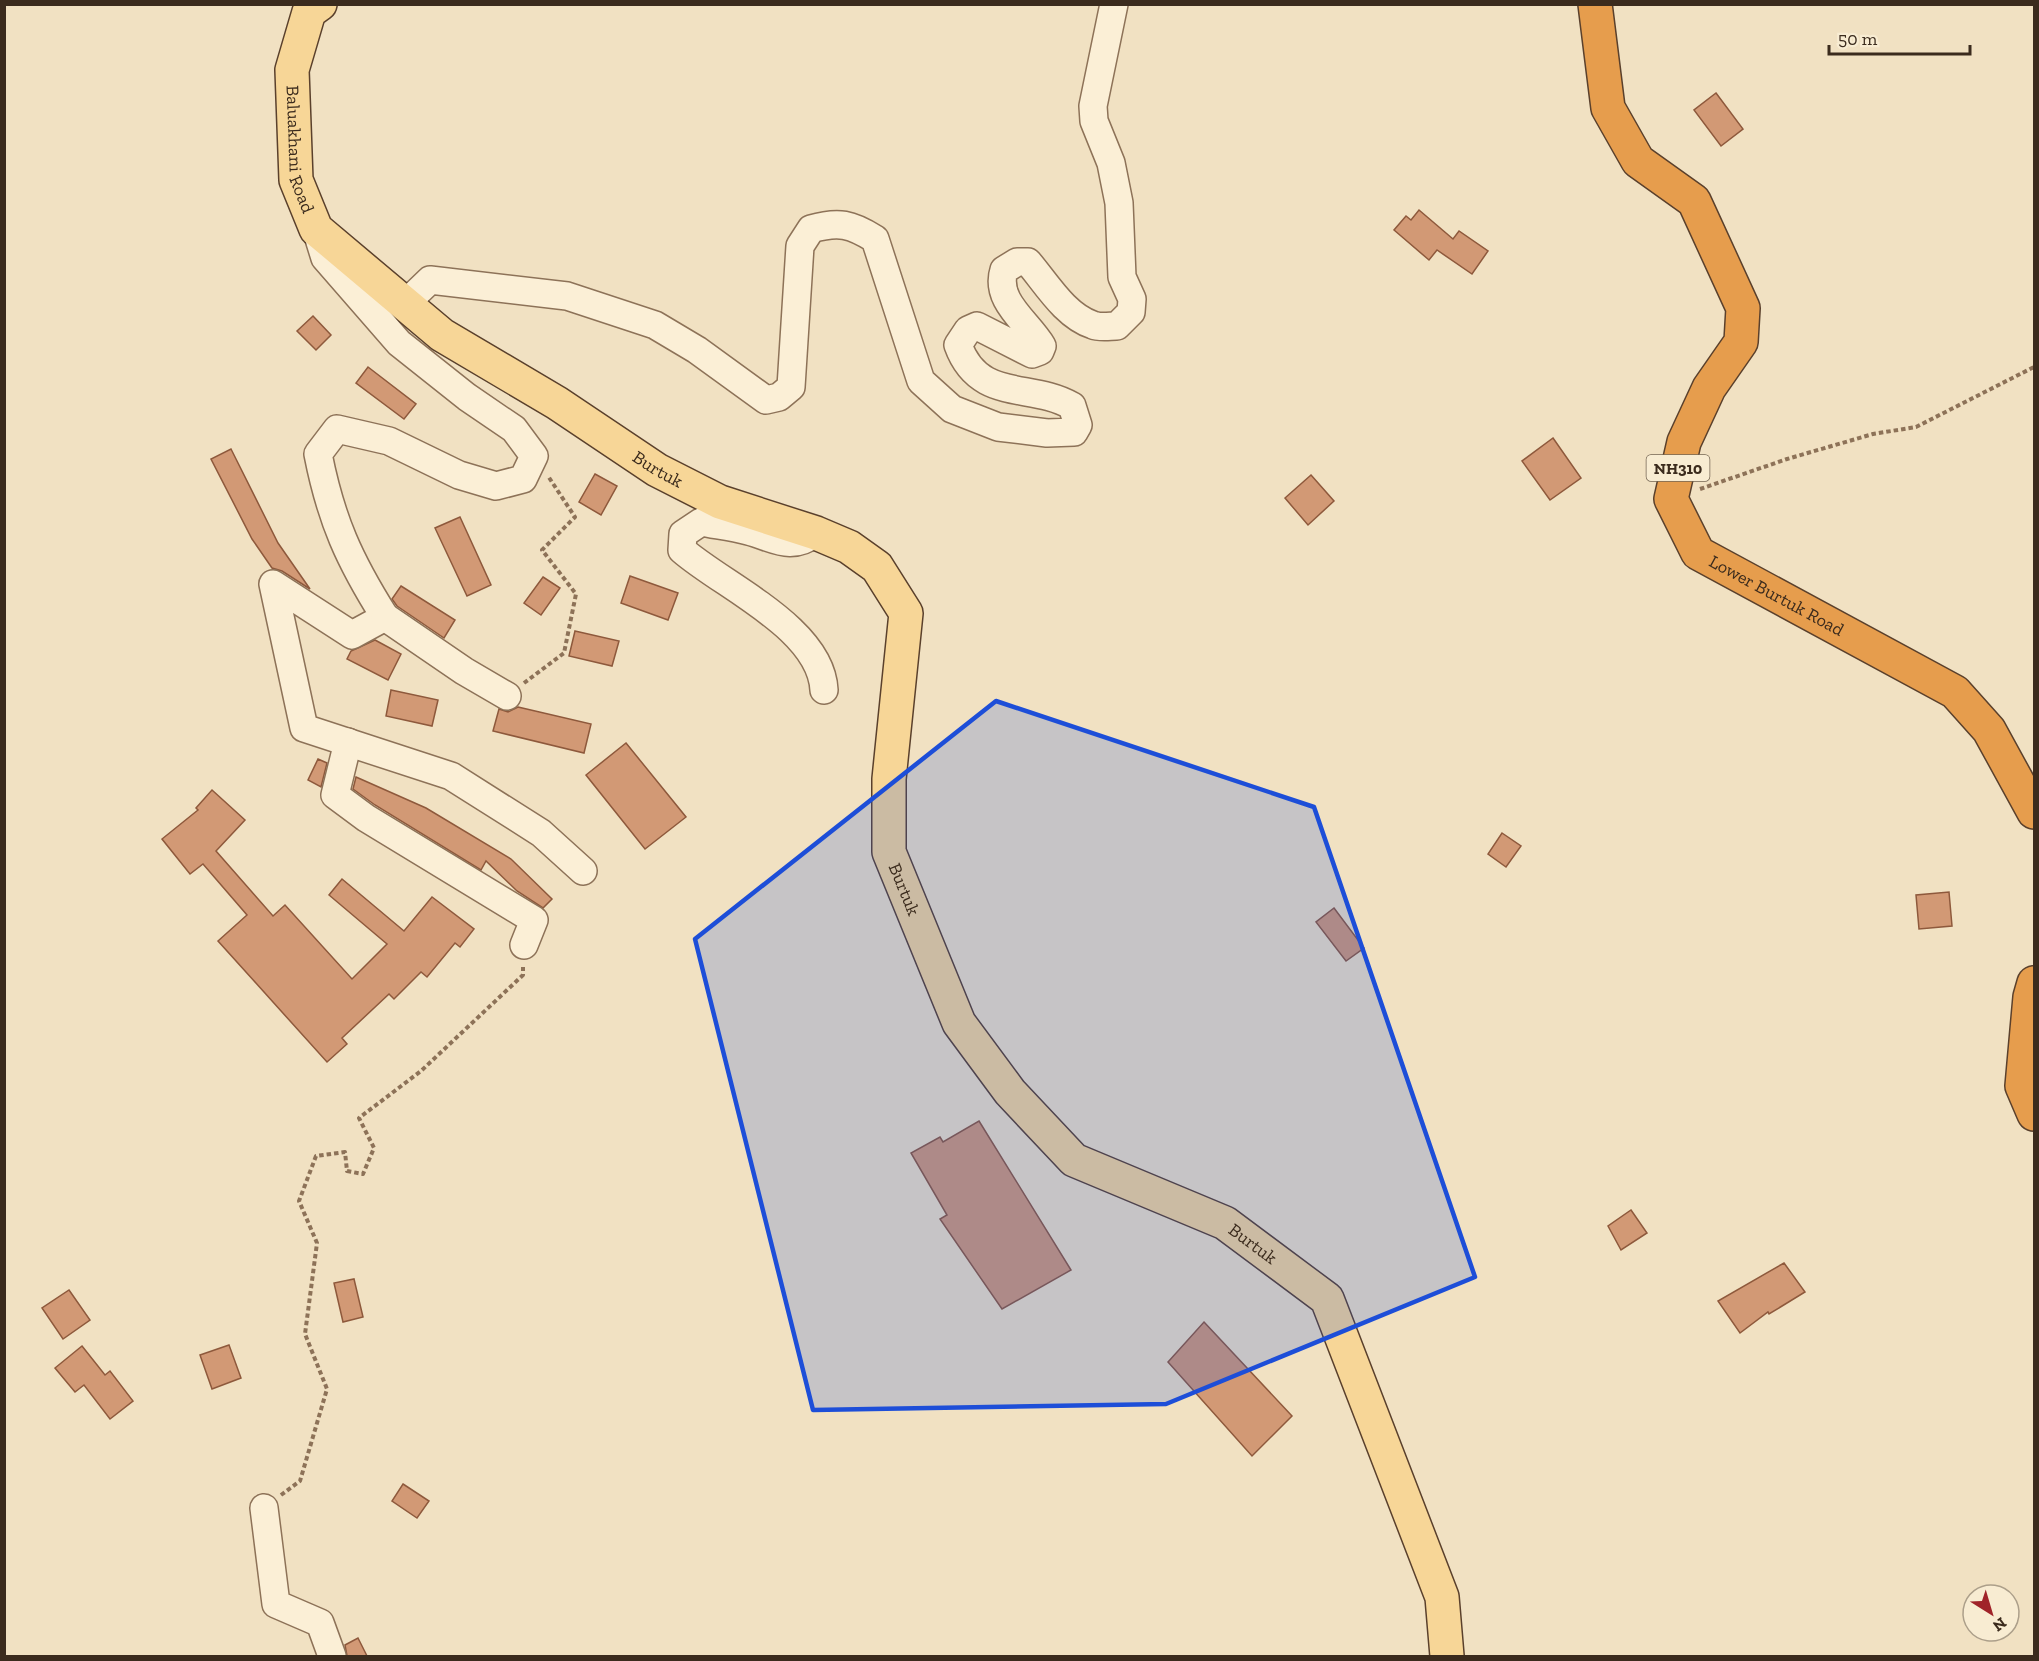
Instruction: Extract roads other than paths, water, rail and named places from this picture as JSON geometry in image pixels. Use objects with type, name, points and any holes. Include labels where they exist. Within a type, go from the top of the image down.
[{"type":"highway","name":"Lower Burtuk Road","points":[[1595,4],[1608,108],[1638,161],[1694,201],[1743,308],[1741,342],[1709,388],[1684,442],[1671,499],[1698,552],[1955,692],[1989,730],[2034,812]]},
{"type":"highway","points":[[2034,983],[2022,1086],[2034,1114]]},
{"type":"main road","name":"Baluakhani Road","points":[[316,229],[296,180],[292,70],[309,12],[320,4]]},
{"type":"main road","name":"Burtuk","points":[[316,229],[442,335],[557,403],[657,470],[720,502],[816,533],[849,547],[877,567],[906,613],[890,779],[889,852],[959,1023],[1010,1092],[1074,1160],[1225,1223],[1326,1299],[1442,1597],[1447,1656]]},
{"type":"street","points":[[405,304],[430,280],[567,297],[655,325],[697,350],[766,400],[779,397],[791,387],[800,246],[811,229],[829,224],[853,226],[875,239],[921,381],[952,409],[998,427],[1047,433],[1074,432],[1078,425],[1072,406],[1061,400],[1007,390],[980,376],[965,364],[957,345],[968,330],[977,326],[1023,351],[1032,354],[1040,351],[1042,346],[1006,300],[1000,282],[1004,270],[1017,262],[1028,262],[1056,296],[1080,319],[1095,326],[1117,327],[1131,312],[1132,299],[1122,277],[1119,203],[1111,162],[1094,121],[1093,106],[1113,4]]},
{"type":"street","points":[[316,229],[325,258],[399,343],[467,397],[514,429],[534,456],[524,478],[496,486],[459,475],[389,441],[337,429],[318,454],[326,495],[345,549],[386,617],[464,671],[507,696]]},
{"type":"street","points":[[816,533],[804,542],[786,544],[747,531],[700,522],[683,534],[682,550],[760,604],[794,633],[823,674],[824,690]]},
{"type":"street","points":[[386,617],[352,635],[273,584],[304,728],[451,776],[541,833],[583,871]]},
{"type":"street","points":[[348,742],[335,795],[366,818],[534,920],[524,945]]},
{"type":"street","points":[[264,1508],[276,1604],[320,1623],[332,1656]]}]
